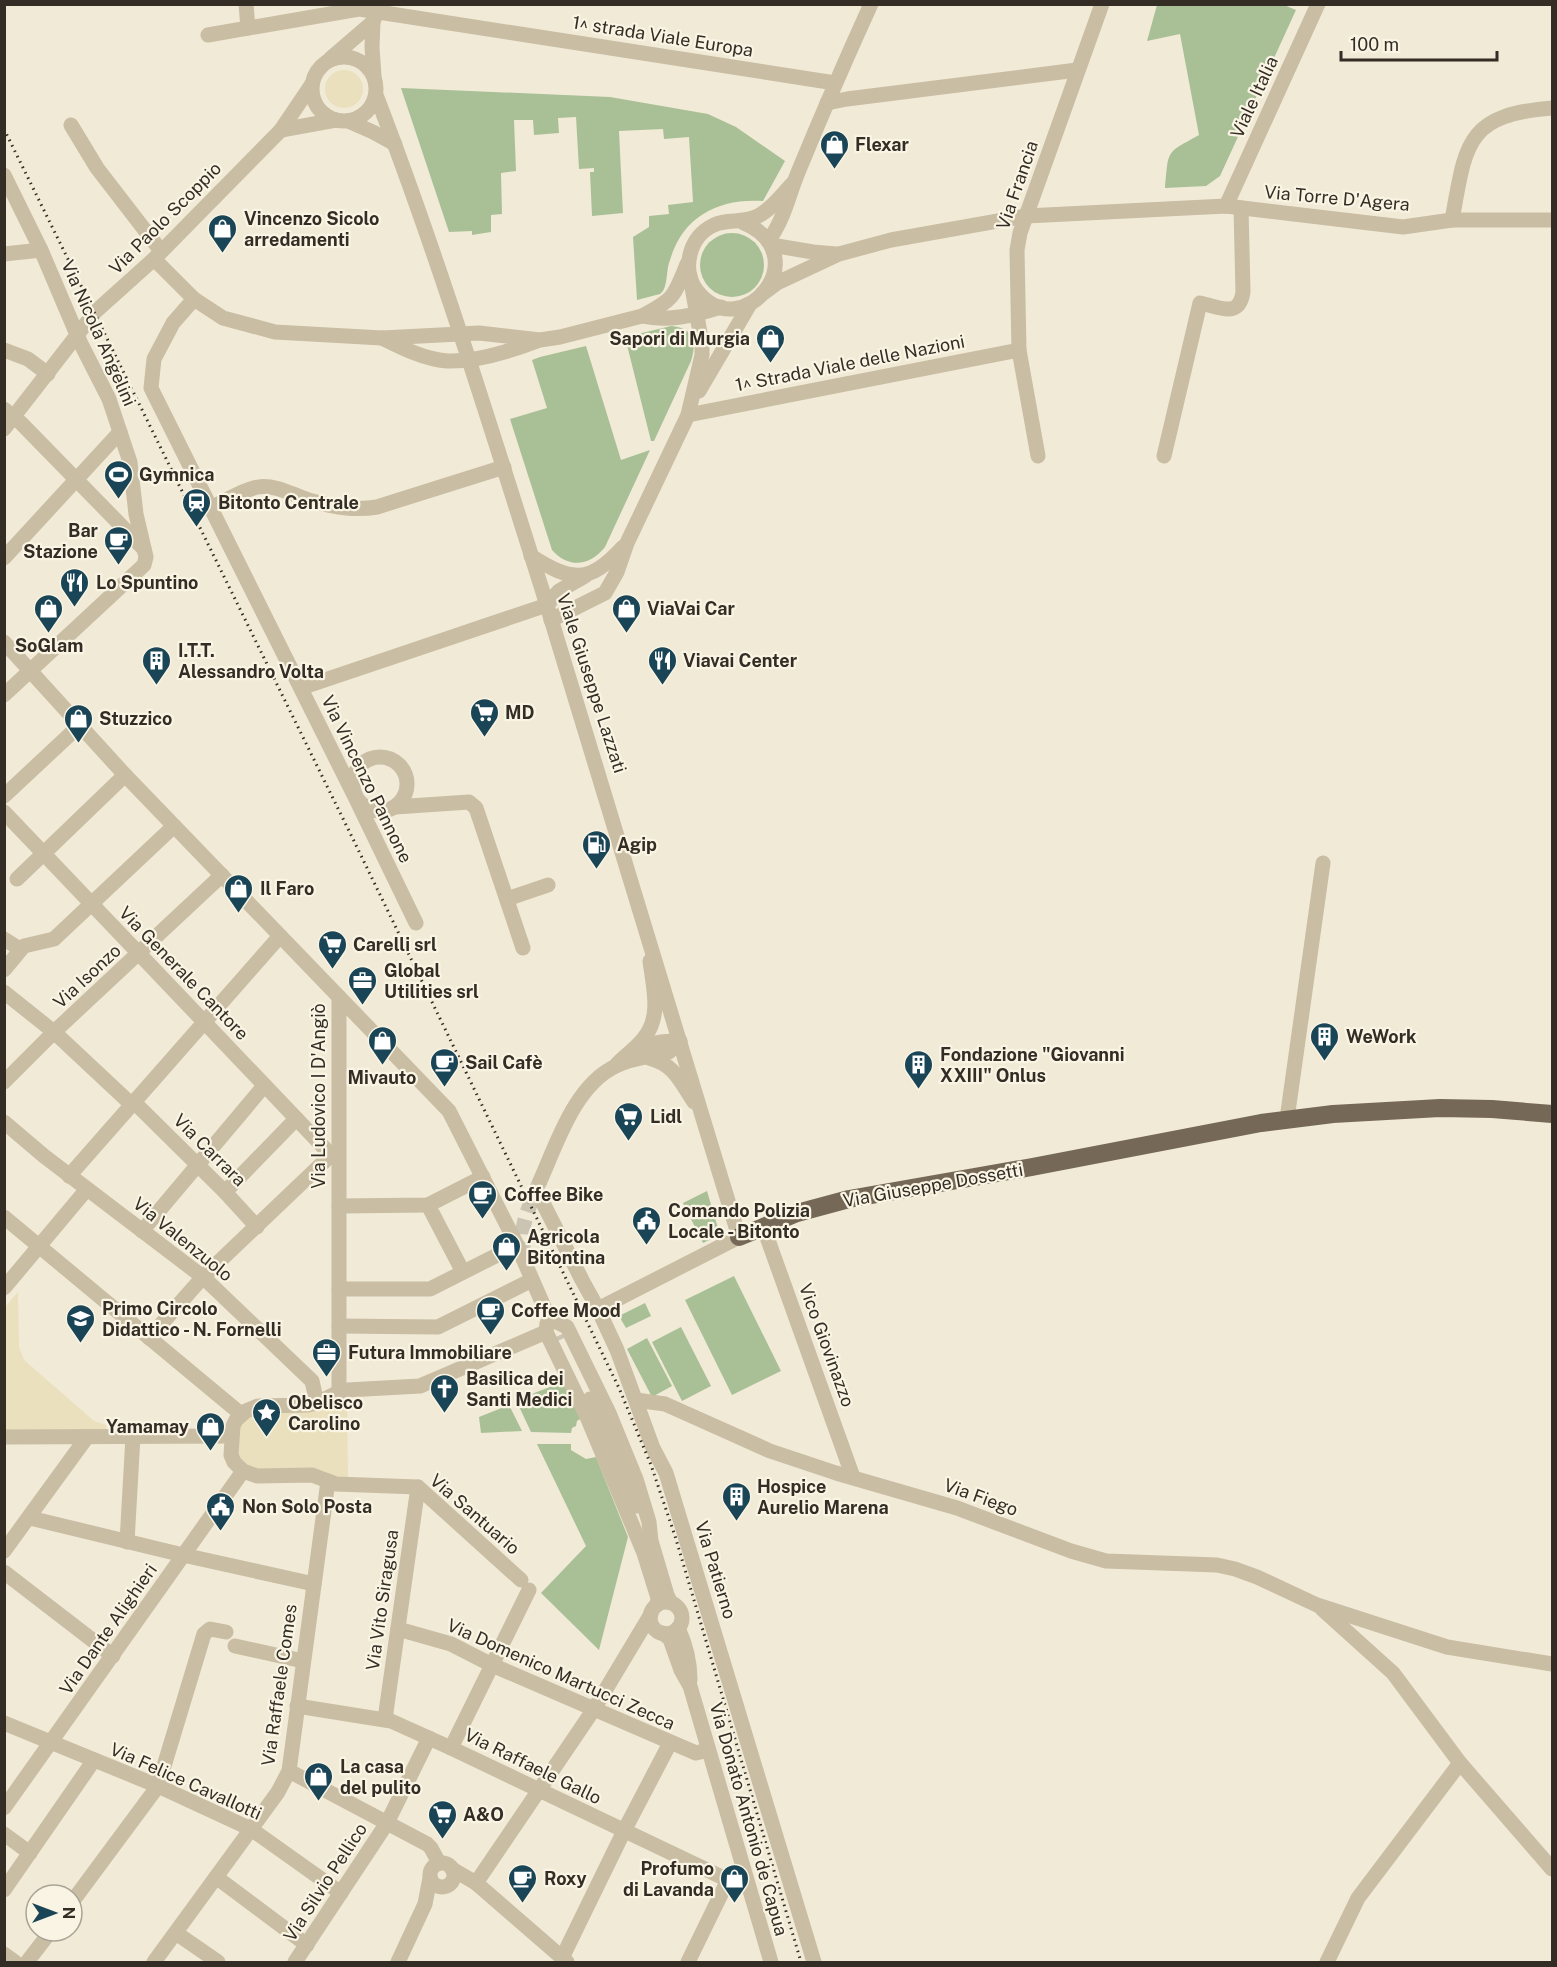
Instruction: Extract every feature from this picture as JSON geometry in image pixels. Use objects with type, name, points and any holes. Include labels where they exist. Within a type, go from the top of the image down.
[{"type":"main road","name":"Via Giuseppe Dossetti","points":[[739,1237],[817,1206],[849,1199],[1287,1119],[1440,1108],[1552,1114]]},
{"type":"street","points":[[246,4],[248,28]]},
{"type":"street","points":[[769,243],[777,230],[835,82],[871,4]]},
{"type":"street","name":"Via Francia","points":[[1038,456],[1019,350],[1017,250],[1020,233],[1102,4]]},
{"type":"street","name":"Viale Italia","points":[[1233,207],[1318,4]]},
{"type":"street","name":"1^ strada Viale Europa","points":[[208,35],[359,9],[835,82]]},
{"type":"street","points":[[377,13],[321,66],[315,74],[312,93],[315,103],[327,117],[374,132],[395,144]]},
{"type":"street","points":[[281,130],[358,119],[366,113],[376,95],[372,47],[377,13]]},
{"type":"street","points":[[329,60],[350,57],[368,67],[374,76]]},
{"type":"street","points":[[827,103],[1077,70]]},
{"type":"street","name":"Via Paolo Scoppio","points":[[4,429],[9,413],[48,374],[95,312],[157,255],[281,130],[312,84]]},
{"type":"street","name":"Viale Giuseppe Lazzati","points":[[376,95],[395,144],[504,467],[647,928],[739,1237]]},
{"type":"street","points":[[1452,220],[1463,161],[1472,140],[1488,124],[1506,115],[1552,108]]},
{"type":"street","points":[[71,125],[97,168],[157,255],[194,299],[223,318],[275,332],[382,338],[479,333],[540,340]]},
{"type":"street","name":"Via Nicola Angelini","points":[[4,175],[109,399],[130,462],[136,514],[145,557]]},
{"type":"street","points":[[382,338],[404,350],[448,361],[504,353],[540,340],[642,316],[670,299],[676,292],[692,246],[701,234],[713,225],[728,221],[742,222],[759,216],[794,182]]},
{"type":"street","points":[[1164,456],[1200,303],[1229,309],[1238,308],[1241,304],[1243,292],[1233,207]]},
{"type":"street","name":"Via Torre D'Agera","points":[[839,254],[891,240],[1026,216],[1233,207],[1403,226],[1452,220],[1552,220]]},
{"type":"street","points":[[742,222],[761,233],[769,243],[774,257],[775,270],[772,282],[765,292]]},
{"type":"street","points":[[769,243],[813,252],[839,254]]},
{"type":"street","points":[[4,254],[41,250]]},
{"type":"street","points":[[301,688],[605,593],[617,572],[627,543],[690,409],[750,304],[777,283],[839,254]]},
{"type":"street","points":[[688,260],[696,315],[702,335],[702,355],[690,409]]},
{"type":"street","points":[[690,276],[694,287],[710,303],[721,307],[736,308],[750,304]]},
{"type":"street","name":"Via Vincenzo Pannone","points":[[194,299],[173,323],[154,359],[152,388],[416,923]]},
{"type":"street","points":[[642,316],[675,318],[696,315],[721,307]]},
{"type":"street","points":[[4,350],[28,359],[48,374]]},
{"type":"street","name":"1^ Strada Viale delle Nazioni","points":[[690,409],[1019,350]]},
{"type":"street","points":[[4,695],[145,557],[77,479],[9,413]]},
{"type":"street","points":[[4,558],[120,432]]},
{"type":"street","points":[[211,508],[259,487],[278,489],[312,501],[345,508],[363,509],[377,507],[504,467]]},
{"type":"street","points":[[112,517],[136,514]]},
{"type":"street","points":[[549,612],[559,591],[597,571],[627,543]]},
{"type":"street","points":[[531,556],[565,574],[585,576]]},
{"type":"street","name":"Via Ludovico I D'Angiò","points":[[4,642],[125,775],[339,997],[334,1155],[339,1206],[339,1392]]},
{"type":"street","points":[[4,796],[80,725]]},
{"type":"street","points":[[395,807],[406,794],[406,776],[403,768],[389,758],[380,756],[370,758],[356,770],[353,779],[355,797],[370,810],[469,802],[476,807],[523,948]]},
{"type":"street","points":[[17,879],[125,775]]},
{"type":"street","name":"Via Generale Cantore","points":[[4,812],[264,1086],[334,1155]]},
{"type":"street","points":[[4,970],[20,949],[54,939],[174,826]]},
{"type":"street","points":[[1287,1119],[1323,863]]},
{"type":"street","name":"Via Isonzo","points":[[4,1082],[54,1032],[222,875]]},
{"type":"street","points":[[507,899],[548,885]]},
{"type":"street","points":[[615,1066],[643,1040],[652,1024],[655,1008],[647,928]]},
{"type":"street","points":[[69,1176],[280,936]]},
{"type":"street","points":[[4,939],[20,949]]},
{"type":"street","name":"Via Carrara","points":[[4,992],[54,1032],[199,1165],[257,1227]]},
{"type":"street","points":[[243,1471],[231,1455],[232,1426],[241,1414],[258,1406],[317,1403],[347,1390],[420,1386],[547,1325],[517,1245],[449,1111],[339,997]]},
{"type":"street","points":[[540,1181],[569,1116],[579,1098],[594,1082],[641,1047],[665,1041],[680,1041]]},
{"type":"street","points":[[615,1066],[669,1052],[680,1041]]},
{"type":"street","points":[[645,1057],[661,1061],[671,1068],[703,1114]]},
{"type":"street","points":[[142,1231],[264,1086]]},
{"type":"street","points":[[225,1192],[296,1119]]},
{"type":"street","name":"Via Valenzuolo","points":[[4,1122],[69,1176],[203,1277],[312,1381],[317,1403]]},
{"type":"street","points":[[149,1338],[203,1277],[334,1155]]},
{"type":"street","points":[[339,1206],[428,1205],[483,1177]]},
{"type":"street","points":[[4,1288],[87,1189]]},
{"type":"street","name":"Via Patierno","points":[[543,1203],[598,1309],[636,1400],[653,1448],[666,1473],[814,1962]]},
{"type":"street","points":[[428,1205],[463,1272]]},
{"type":"street","points":[[4,1217],[241,1414]]},
{"type":"street","name":"Vico Giovinazzo","points":[[763,1226],[853,1477]]},
{"type":"street","name":"Via Giuseppe Dossetti","points":[[598,1309],[739,1237]]},
{"type":"street","points":[[339,1289],[430,1289],[517,1245]]},
{"type":"street","points":[[339,1326],[438,1327],[532,1280]]},
{"type":"street","name":"Via Donato Antonio de Capua","points":[[648,1547],[547,1325],[567,1327],[609,1413],[636,1479],[649,1522],[648,1547],[660,1607]]},
{"type":"street","points":[[562,1339],[629,1490],[648,1547]]},
{"type":"street","name":"Via Fiego","points":[[636,1400],[664,1404],[770,1451],[957,1508],[1071,1551],[1106,1561],[1226,1567],[1257,1577],[1317,1605]]},
{"type":"street","points":[[127,1542],[133,1436]]},
{"type":"street","points":[[4,1437],[231,1436]]},
{"type":"street","points":[[7,1543],[30,1518],[87,1437]]},
{"type":"street","name":"Via Santuario","points":[[243,1471],[257,1476],[312,1475],[336,1484],[418,1487],[525,1585],[492,1665]]},
{"type":"street","name":"Via Dante Alighieri","points":[[4,1808],[243,1471]]},
{"type":"street","name":"Via Raffaele Comes","points":[[154,1962],[278,1791],[289,1771],[328,1481]]},
{"type":"street","name":"Via Vito Siragusa","points":[[385,1719],[418,1487]]},
{"type":"street","points":[[30,1518],[183,1556],[314,1584]]},
{"type":"street","points":[[4,1572],[113,1656]]},
{"type":"street","name":"Via Donato Antonio de Capua","points":[[671,1631],[681,1624],[682,1614],[676,1605],[660,1607],[651,1619],[655,1628],[671,1631],[685,1644],[690,1667],[690,1686],[771,1962]]},
{"type":"street","points":[[1317,1605],[1447,1647],[1552,1664]]},
{"type":"street","points":[[1317,1605],[1394,1673],[1460,1763],[1552,1869]]},
{"type":"street","points":[[476,1883],[660,1607]]},
{"type":"street","points":[[84,1886],[158,1786],[202,1638],[210,1629],[226,1632]]},
{"type":"street","name":"Via Domenico Martucci Zecca","points":[[398,1629],[451,1644],[492,1665],[696,1754],[708,1750]]},
{"type":"street","points":[[235,1646],[303,1661]]},
{"type":"street","points":[[451,1748],[492,1665]]},
{"type":"street","name":"Via Raffaele Gallo","points":[[297,1706],[385,1719],[728,1880]]},
{"type":"street","name":"Via Felice Cavallotti","points":[[4,1723],[158,1786],[251,1829],[341,1893]]},
{"type":"street","name":"Via Silvio Pellico","points":[[296,1962],[387,1824],[429,1738]]},
{"type":"street","points":[[398,1962],[425,1904],[431,1870],[446,1866],[476,1883],[564,1960],[624,1831],[670,1743]]},
{"type":"street","points":[[4,1890],[94,1760]]},
{"type":"street","points":[[1327,1962],[1358,1898],[1460,1763]]},
{"type":"street","points":[[289,1771],[427,1844],[454,1876],[425,1904]]},
{"type":"street","points":[[4,1834],[30,1853]]},
{"type":"street","points":[[688,1962],[728,1880],[744,1876]]},
{"type":"street","points":[[216,1877],[307,1945]]},
{"type":"street","points":[[430,1878],[434,1884],[446,1886],[476,1883]]},
{"type":"street","points":[[176,1933],[218,1962]]},
{"type":"street","points":[[27,1962],[42,1943]]},
{"type":"street","points":[[4,1954],[15,1962]]},
{"type":"green space","points":[[1157,5],[1284,5],[1296,10],[1220,176],[1206,186],[1165,188],[1167,166],[1171,154],[1199,135],[1180,34],[1147,41]]},
{"type":"green space","points":[[401,88],[610,97],[708,114],[736,127],[785,161],[763,201],[732,203],[718,207],[694,221],[676,245],[663,291],[660,294],[637,300],[633,237],[649,227],[649,216],[669,214],[668,205],[693,202],[689,137],[664,139],[663,129],[619,131],[623,213],[592,216],[590,172],[594,172],[594,168],[579,169],[576,117],[558,118],[559,133],[534,135],[533,120],[514,120],[516,171],[501,173],[502,214],[491,215],[491,232],[472,235],[472,231],[449,232]]},
{"type":"green space","points":[[726,233],[738,233],[755,242],[762,253],[764,265],[762,277],[755,288],[738,297],[726,297],[714,292],[705,283],[700,271],[700,259],[705,247],[714,238]]},
{"type":"green space","points":[[671,326],[679,327],[689,333],[693,342],[693,354],[654,441],[651,441],[625,337]]},
{"type":"green space","points":[[586,346],[621,460],[650,450],[605,547],[593,558],[579,563],[565,560],[552,550],[510,419],[547,408],[532,360]]},
{"type":"green space","points":[[707,1191],[720,1235],[703,1243],[683,1203]]},
{"type":"green space","points":[[734,1276],[781,1371],[732,1395],[685,1300]]},
{"type":"green space","points":[[645,1303],[651,1316],[626,1328],[619,1316]]},
{"type":"green space","points":[[681,1327],[711,1386],[682,1401],[652,1342]]},
{"type":"green space","points":[[647,1338],[672,1386],[652,1397],[627,1349]]},
{"type":"green space","points":[[563,1382],[582,1418],[577,1421],[571,1433],[531,1432],[516,1400]]},
{"type":"green space","points":[[509,1405],[522,1431],[481,1433],[479,1417]]},
{"type":"green space","points":[[537,1444],[571,1444],[571,1450],[586,1459],[596,1457],[628,1537],[599,1650],[541,1593],[586,1546]]},
{"type":"shaded area","points":[[344,70],[357,76],[363,89],[357,102],[344,108],[331,102],[325,89],[331,76]]},
{"type":"shaded area","points":[[18,1292],[19,1347],[24,1360],[94,1421],[106,1425],[106,1437],[5,1437],[5,1307]]},
{"type":"shaded area","points":[[347,1390],[348,1484],[243,1471],[231,1436],[241,1414],[307,1405]]},
{"type":"tunnel","points":[[525,1257],[523,1228],[540,1181]]},
{"type":"tunnel","points":[[551,1314],[562,1339]]},
{"type":"railway","points":[[4,129],[353,839],[619,1388],[651,1465],[675,1536],[801,1962]]},
{"type":"place","name":"Flexar","points":[[834,170]]},
{"type":"place","name":"Vincenzo Sicolo arredamenti","points":[[223,254]]},
{"type":"place","name":"Sapori di Murgia","points":[[771,364]]},
{"type":"place","name":"Gymnica","points":[[118,500]]},
{"type":"place","name":"Bitonto Centrale","points":[[197,528]]},
{"type":"place","name":"Bar Stazione","points":[[119,566]]},
{"type":"place","name":"Lo Spuntino","points":[[75,608]]},
{"type":"place","name":"SoGlam","points":[[49,634]]},
{"type":"place","name":"ViaVai Car","points":[[626,634]]},
{"type":"place","name":"I.T.T. Alessandro Volta","points":[[157,686]]},
{"type":"place","name":"Viavai Center","points":[[662,686]]},
{"type":"place","name":"MD","points":[[484,738]]},
{"type":"place","name":"Stuzzico","points":[[78,744]]},
{"type":"place","name":"Agip","points":[[596,870]]},
{"type":"place","name":"Il Faro","points":[[239,914]]},
{"type":"place","name":"Carelli srl","points":[[332,970]]},
{"type":"place","name":"Global Utilities srl","points":[[363,1006]]},
{"type":"place","name":"WeWork","points":[[1325,1062]]},
{"type":"place","name":"Mivauto","points":[[382,1066]]},
{"type":"place","name":"Sail Cafè","points":[[444,1088]]},
{"type":"place","name":"Fondazione \"Giovanni XXIII\" Onlus","points":[[919,1090]]},
{"type":"place","name":"Lidl","points":[[629,1142]]},
{"type":"place","name":"Coffee Bike","points":[[483,1220]]},
{"type":"place","name":"Comando Polizia Locale - Bitonto","points":[[647,1246]]},
{"type":"place","name":"Agricola Bitontina","points":[[506,1272]]},
{"type":"place","name":"Coffee Mood","points":[[490,1336]]},
{"type":"place","name":"Primo Circolo Didattico - N. Fornelli","points":[[81,1344]]},
{"type":"place","name":"Futura Immobiliare","points":[[327,1378]]},
{"type":"place","name":"Basilica dei Santi Medici","points":[[445,1414]]},
{"type":"place","name":"Obelisco Carolino","points":[[267,1438]]},
{"type":"place","name":"Yamamay","points":[[210,1452]]},
{"type":"place","name":"Hospice Aurelio Marena","points":[[736,1522]]},
{"type":"place","name":"Non Solo Posta","points":[[221,1532]]},
{"type":"place","name":"La casa del pulito","points":[[319,1802]]},
{"type":"place","name":"A&O","points":[[442,1840]]},
{"type":"place","name":"Roxy","points":[[523,1904]]},
{"type":"place","name":"Profumo di Lavanda","points":[[735,1904]]}]
